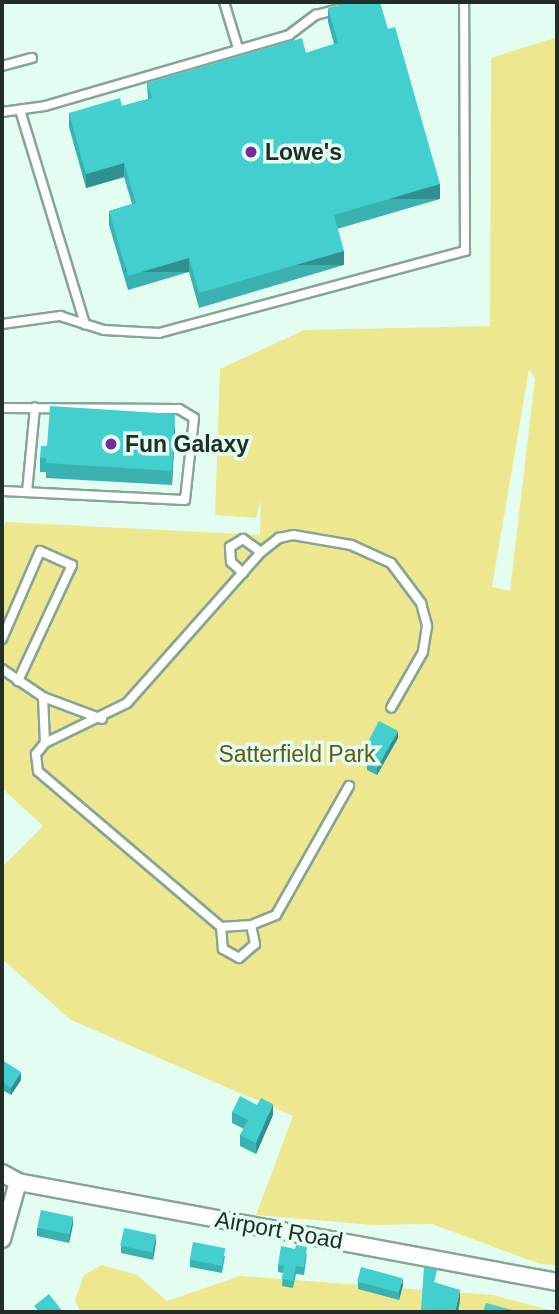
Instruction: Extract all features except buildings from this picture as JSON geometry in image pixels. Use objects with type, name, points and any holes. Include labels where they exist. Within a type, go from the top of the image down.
[{"type":"street","name":"Airport Road","points":[[2,1174],[18,1182],[557,1282]]},
{"type":"street","points":[[2,1239],[18,1182]]},
{"type":"lane","points":[[224,2],[238,48]]},
{"type":"lane","points":[[2,324],[60,316],[85,324],[159,333],[465,251],[464,2]]},
{"type":"lane","points":[[2,112],[46,106],[289,35],[316,15],[347,7]]},
{"type":"lane","points":[[2,66],[32,58]]},
{"type":"lane","points":[[20,110],[85,324]]},
{"type":"lane","points":[[27,492],[35,407]]},
{"type":"lane","points":[[2,408],[179,409],[194,418],[185,500],[2,491]]},
{"type":"lane","points":[[349,786],[276,915],[251,925],[221,926],[38,771],[36,754],[45,743],[102,719],[127,703],[261,552],[279,538],[293,535],[351,545],[391,562],[421,603],[427,626],[423,652],[391,708]]},
{"type":"lane","points":[[243,573],[231,562],[230,547],[243,539],[261,552]]},
{"type":"lane","points":[[2,639],[40,551],[72,565],[18,681]]},
{"type":"lane","points":[[2,669],[43,697],[102,719]]},
{"type":"lane","points":[[43,697],[45,743]]},
{"type":"lane","points":[[221,926],[223,948],[239,958],[255,944],[251,925]]},
{"type":"green space","name":"Satterfield Park","points":[[557,37],[557,1265],[540,1264],[432,1224],[372,1225],[256,1215],[293,1116],[71,1020],[2,959],[2,867],[43,826],[2,788],[2,545],[5,522],[260,535],[261,501],[256,518],[215,515],[220,369],[304,330],[490,326],[491,58]],"holes":[[[529,369],[535,378],[510,591],[492,587]]]},
{"type":"green space","points":[[102,1265],[137,1275],[167,1301],[240,1276],[493,1295],[557,1312],[80,1312],[75,1299],[84,1275]]},
{"type":"place","name":"Lowe's","points":[[251,152]]},
{"type":"place","name":"Fun Galaxy","points":[[111,444]]}]
